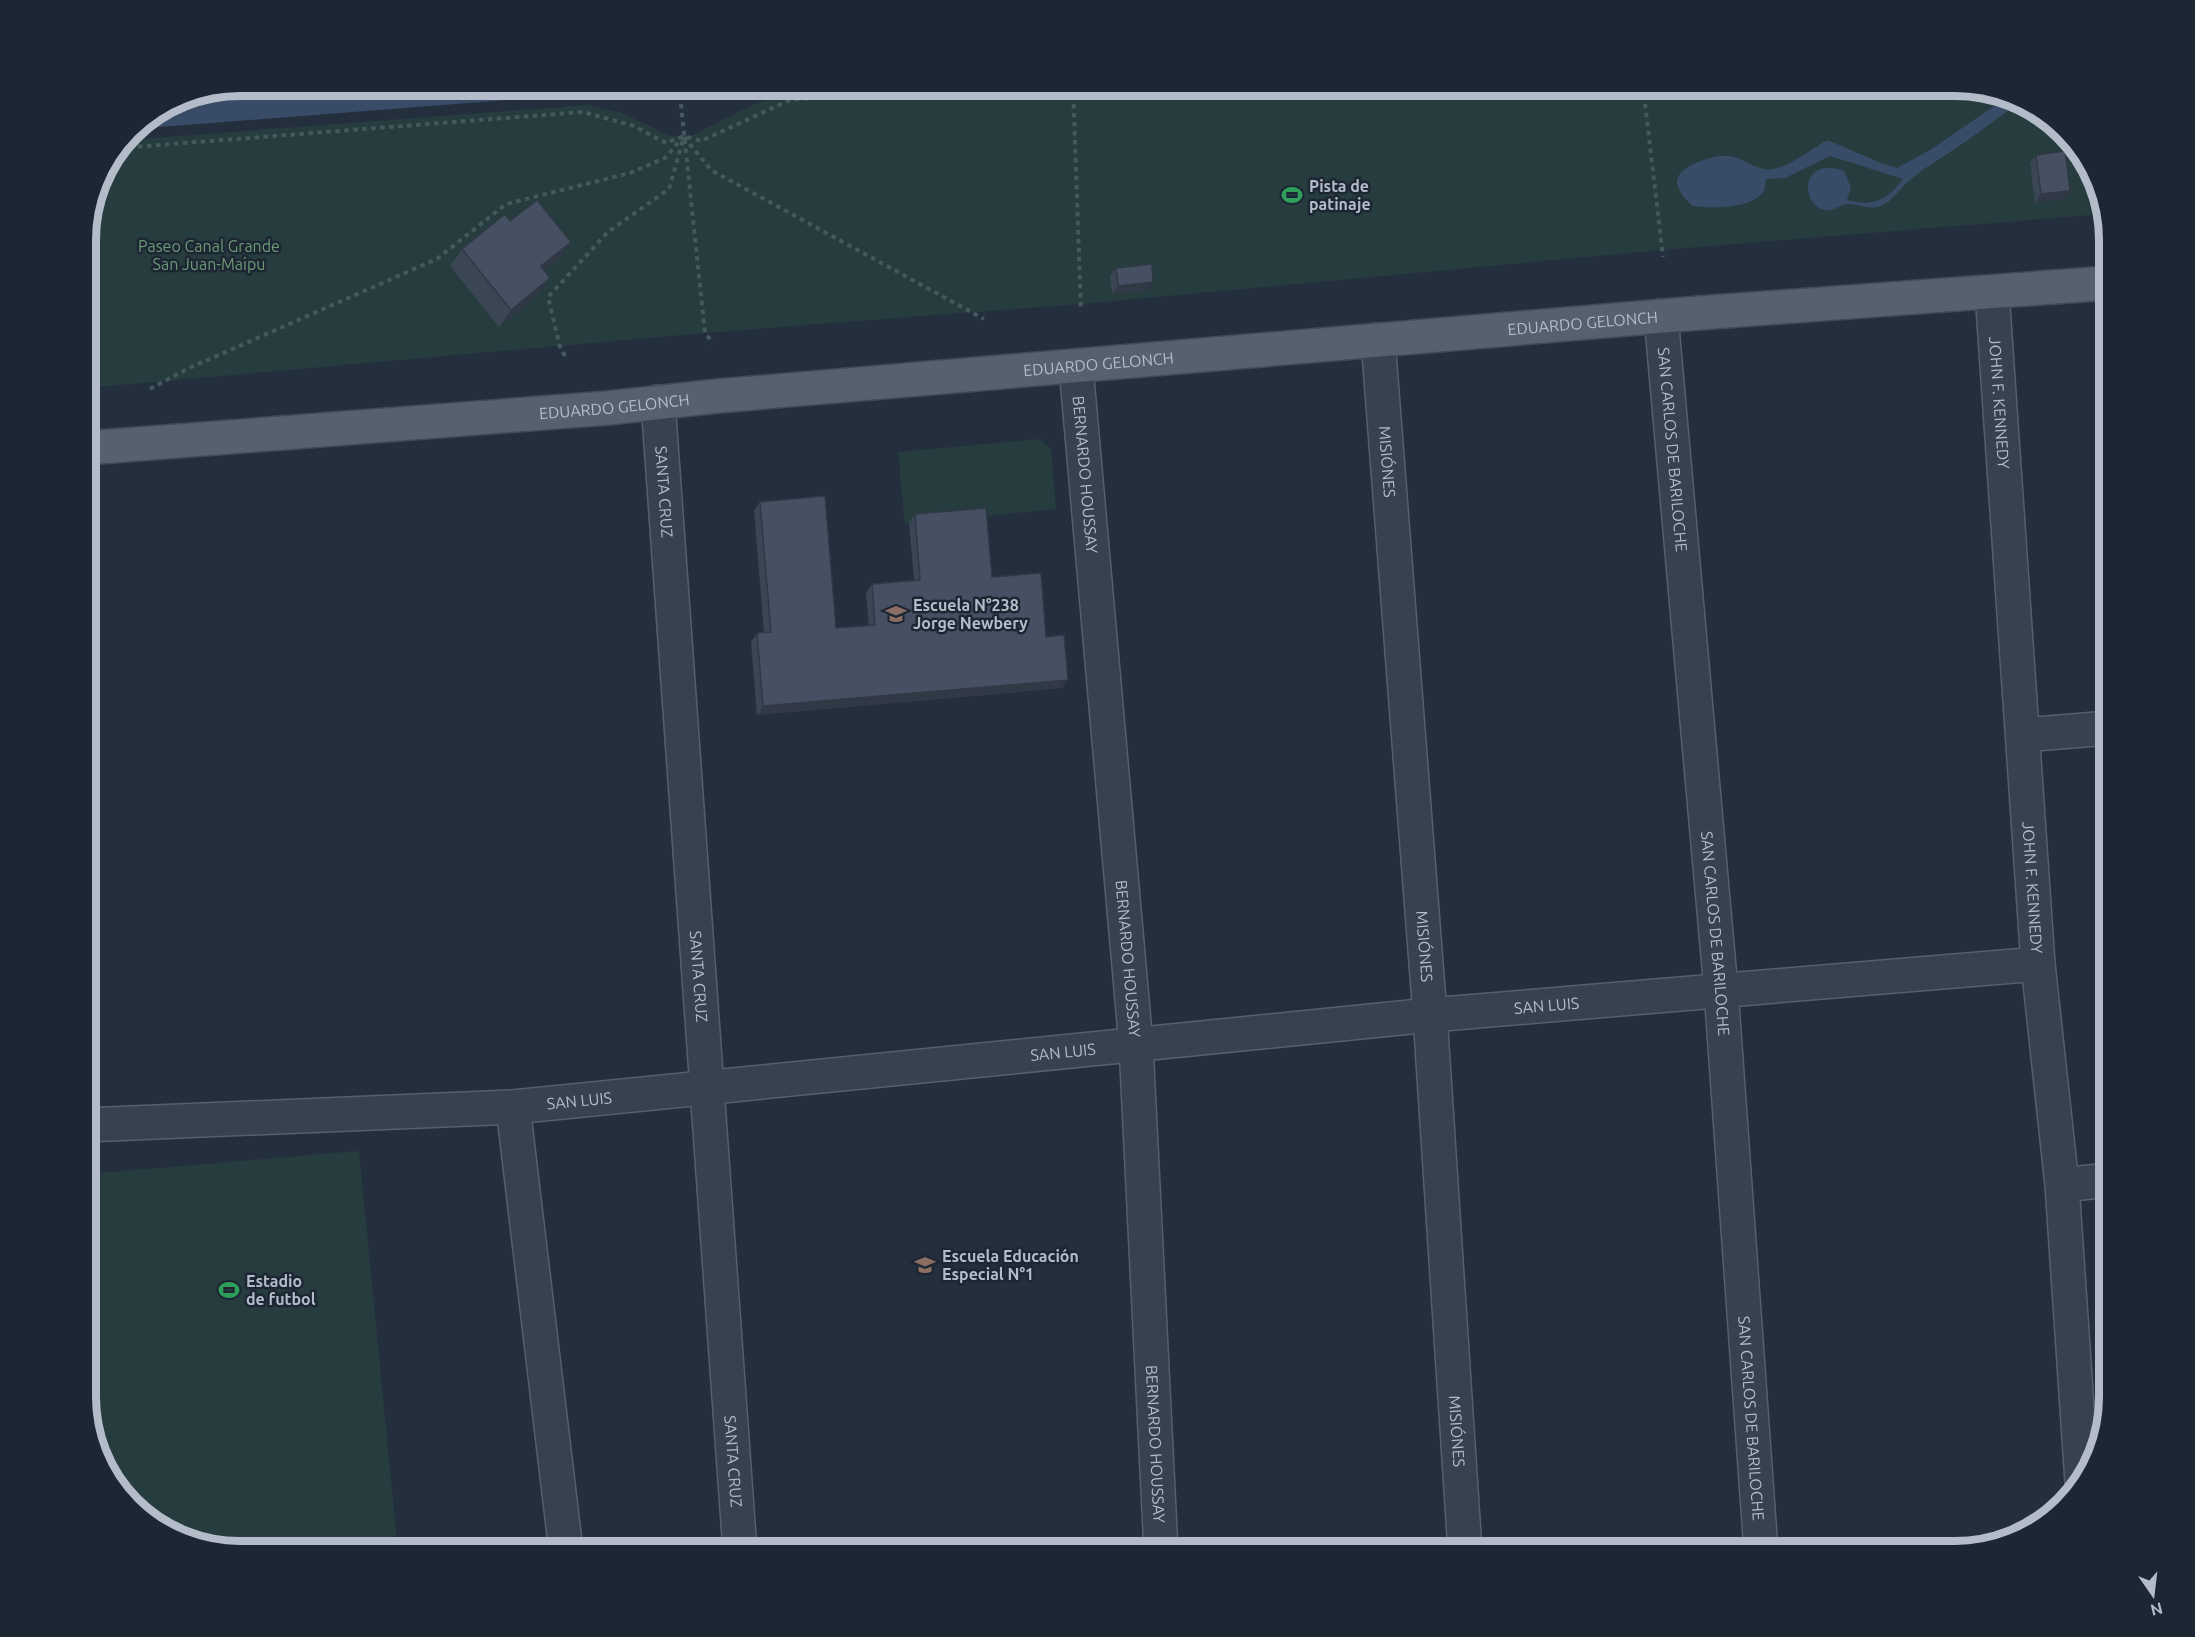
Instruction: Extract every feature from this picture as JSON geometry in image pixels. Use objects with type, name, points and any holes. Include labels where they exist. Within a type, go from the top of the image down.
[{"type":"main road","name":"EDUARDO GELONCH","points":[[96,447],[584,410],[1661,316],[2099,284]]},
{"type":"street","name":"JOHN F. KENNEDY","points":[[1992,292],[2038,964],[2062,1185],[2081,1467]]},
{"type":"street","name":"SAN CARLOS DE BARILOCHE","points":[[1661,316],[1721,990],[1760,1541]]},
{"type":"street","name":"MISIÓNES","points":[[1378,340],[1430,1015],[1464,1541]]},
{"type":"street","name":"BERNARDO HOUSSAY","points":[[1076,367],[1136,1045],[1161,1541]]},
{"type":"street","name":"SANTA CRUZ","points":[[658,402],[739,1541]]},
{"type":"street","points":[[2023,735],[2099,729]]},
{"type":"street","name":"SAN LUIS","points":[[96,1125],[513,1107],[1430,1015],[2038,964]]},
{"type":"street","points":[[513,1107],[565,1541]]},
{"type":"street","points":[[2062,1185],[2099,1181]]},
{"type":"path","points":[[680,96],[705,333],[713,343]]},
{"type":"path","points":[[130,147],[583,112],[634,126],[666,143],[684,136],[701,141],[790,100],[836,96]]},
{"type":"path","points":[[1072,96],[1081,311]]},
{"type":"path","points":[[1643,96],[1663,257]]},
{"type":"path","points":[[684,136],[711,170],[984,319]]},
{"type":"path","points":[[565,357],[560,347],[548,297],[608,232],[669,189],[684,136]]},
{"type":"path","points":[[150,389],[187,369],[437,258],[506,204],[630,173],[665,158],[684,136]]},
{"type":"green space","name":"Paseo Canal Grande San Juan-Maipu","points":[[775,96],[1964,96],[2001,104],[2018,111],[2050,132],[2075,160],[2091,194],[2096,215],[1662,250],[1081,304],[705,333],[96,387],[97,222],[107,185],[120,160],[138,139],[587,105],[622,113],[670,136],[693,135]]},
{"type":"green space","points":[[1040,439],[1051,449],[1056,509],[905,524],[898,452]]},
{"type":"green space","name":"Estadio de futbol","points":[[359,1151],[397,1541],[222,1540],[194,1533],[168,1522],[132,1492],[115,1469],[107,1452],[96,1406],[96,1173]]},
{"type":"water","points":[[231,96],[558,96],[151,128],[168,115],[185,107]]},
{"type":"water","points":[[1998,103],[2011,108],[1919,173],[1891,200],[1878,207],[1846,204],[1833,210],[1824,210],[1816,205],[1810,198],[1808,190],[1813,174],[1820,169],[1830,168],[1844,171],[1851,187],[1847,200],[1865,203],[1885,197],[1903,179],[1830,156],[1785,178],[1766,179],[1761,195],[1744,204],[1693,206],[1677,184],[1682,172],[1706,159],[1729,156],[1762,169],[1773,169],[1794,161],[1827,140],[1897,168],[1930,150]]},
{"type":"building","points":[[2065,151],[2070,191],[2041,194],[2036,155]]},
{"type":"building","points":[[537,200],[571,242],[541,266],[550,278],[511,310],[462,249],[505,214],[510,221]]},
{"type":"building","points":[[1152,264],[1153,282],[1118,286],[1116,268]]},
{"type":"building","points":[[825,496],[836,628],[875,625],[872,584],[920,580],[915,514],[986,508],[992,577],[1041,573],[1046,637],[1064,635],[1068,680],[763,706],[757,633],[771,632],[760,502]]},
{"type":"place","name":"Pista de patinaje","points":[[1292,195]]},
{"type":"place","name":"Escuela N°238 Jorge Newbery","points":[[896,614]]},
{"type":"place","name":"Escuela Educación Especial N°1","points":[[925,1265]]},
{"type":"place","name":"Estadio de futbol","points":[[229,1290]]}]
